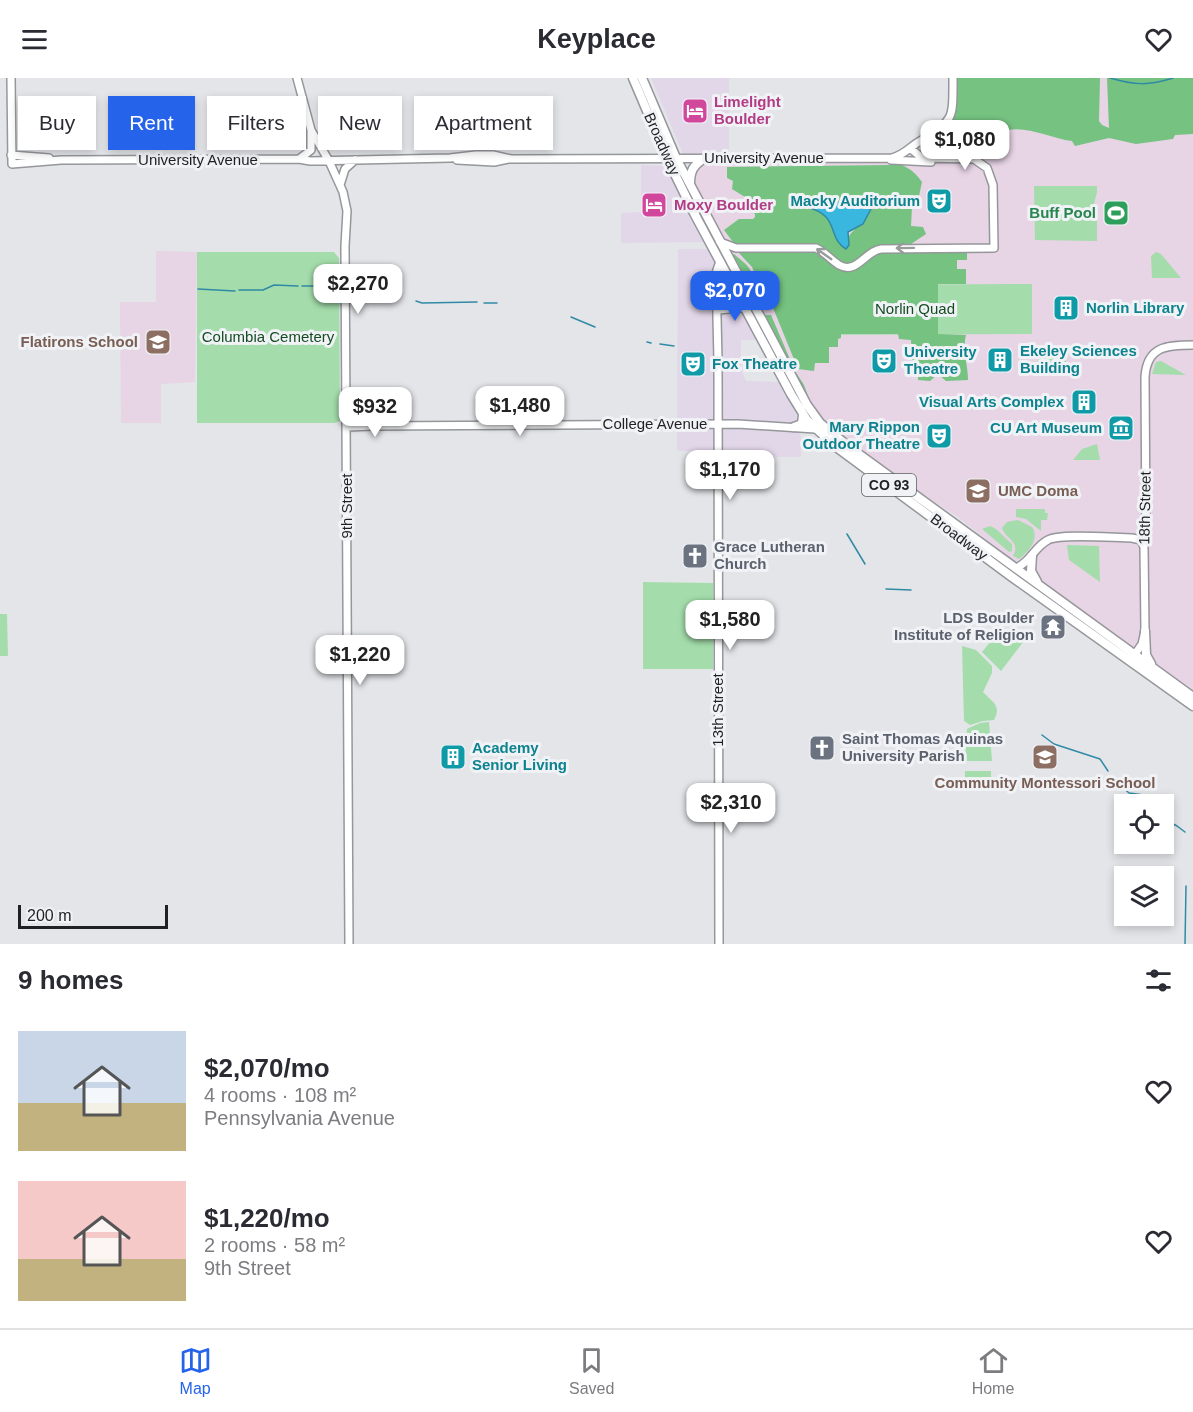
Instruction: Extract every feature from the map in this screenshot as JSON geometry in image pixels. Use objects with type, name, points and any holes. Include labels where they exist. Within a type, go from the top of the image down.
[{"type":"main road","name":"Broadway","points":[[633,78],[716,243]]},
{"type":"main road","name":"Broadway","points":[[642,78],[672,158],[690,185],[716,243]]},
{"type":"main road","points":[[647,89],[651,78]]},
{"type":"main road","points":[[690,185],[694,165],[705,158]]},
{"type":"main road","points":[[716,243],[723,257]]},
{"type":"main road","name":"Broadway","points":[[723,257],[747,295],[807,405],[832,434],[1016,568],[1193,706]]},
{"type":"main road","name":"Broadway","points":[[723,257],[744,306],[803,415],[817,432],[997,566],[1193,697]]},
{"type":"main road","points":[[794,427],[802,424],[803,415]]},
{"type":"main road","points":[[817,432],[832,434]]},
{"type":"main road","points":[[1032,556],[1032,572],[1041,588]]},
{"type":"main road","points":[[997,566],[1016,568]]},
{"type":"main road","points":[[1144,631],[1147,657],[1160,673]]},
{"type":"street","points":[[10,78],[11,155]]},
{"type":"street","name":"9th Street","points":[[297,78],[311,130],[340,185],[346,212],[349,944]]},
{"type":"street","points":[[883,159],[898,156],[940,129],[948,120],[952,112],[953,78]]},
{"type":"street","points":[[299,159],[311,150],[311,130]]},
{"type":"street","points":[[716,243],[736,248],[816,248],[838,264],[848,268],[856,266],[871,251],[881,249],[994,248],[993,185],[990,172],[974,159],[922,158],[910,148]]},
{"type":"street","points":[[910,148],[909,154],[918,162],[947,159]]},
{"type":"street","name":"University Avenue","points":[[873,157],[910,148]]},
{"type":"street","name":"University Avenue","points":[[61,160],[11,155],[12,164],[61,160],[299,159],[307,161],[486,155],[511,159],[873,157],[918,162]]},
{"type":"street","points":[[340,185],[345,169],[356,159]]},
{"type":"street","name":"13th Street","points":[[719,944],[716,273],[723,257]]},
{"type":"street","points":[[717,310],[744,306],[747,295]]},
{"type":"street","name":"18th Street","points":[[1132,658],[1142,644],[1144,631],[1144,548],[1141,540],[1146,532],[1146,374],[1148,362],[1154,353],[1163,348],[1193,345]]},
{"type":"street","name":"College Avenue","points":[[347,428],[718,424],[794,427],[817,432]]},
{"type":"street","name":"College Avenue","points":[[784,427],[817,432]]},
{"type":"street","points":[[1016,568],[1027,562],[1041,544],[1055,537],[1141,540]]},
{"type":"shaded area","name":"Limelight Boulder","points":[[651,78],[729,78],[729,153],[683,154]]},
{"type":"shaded area","points":[[1062,78],[1193,78],[1193,694],[1049,590],[958,517],[907,486],[837,434],[811,408],[715,227],[693,179],[698,165],[704,163],[899,158],[907,155],[942,130]]},
{"type":"shaded area","points":[[641,165],[669,168],[705,240],[703,242],[621,243],[621,213],[641,212]]},
{"type":"shaded area","points":[[678,249],[711,249],[759,340],[741,340],[741,369],[746,381],[780,382],[798,418],[801,457],[726,456],[709,451],[677,451]]},
{"type":"shaded area","name":"Flatirons School","points":[[156,251],[197,252],[195,382],[161,384],[161,423],[121,423],[120,302],[156,302]]},
{"type":"green space","points":[[958,78],[1100,78],[1099,121],[1109,128],[1107,78],[1193,78],[1193,134],[1175,135],[1173,139],[1136,144],[1109,138],[1075,146],[1072,141],[1018,129],[997,134],[972,157],[971,149],[933,149],[931,152],[921,153],[920,146],[939,132],[954,110]]},
{"type":"green space","points":[[888,162],[908,168],[922,182],[919,196],[912,207],[911,226],[923,227],[926,234],[911,244],[876,246],[854,263],[849,264],[843,263],[824,249],[736,246],[724,230],[739,219],[755,217],[747,205],[750,200],[732,189],[733,181],[727,178],[727,167],[890,165]],"holes":[[[818,210],[867,214],[847,240],[836,239],[833,226]]]},
{"type":"green space","points":[[1034,186],[1097,186],[1094,204],[1097,218],[1097,241],[1035,240]]},
{"type":"green space","points":[[752,251],[818,252],[834,267],[852,271],[879,252],[967,251],[967,260],[957,260],[957,269],[966,269],[966,284],[938,284],[938,334],[966,335],[968,380],[946,381],[938,374],[930,381],[918,380],[919,361],[912,360],[911,340],[899,339],[898,334],[841,334],[838,347],[829,347],[829,363],[815,363],[814,371],[798,369],[771,303],[762,290],[752,267],[739,253]]},
{"type":"green space","name":"Columbia Cemetery","points":[[197,252],[334,252],[339,258],[340,421],[334,423],[197,423]]},
{"type":"green space","points":[[1156,252],[1161,254],[1181,278],[1152,278],[1151,256]]},
{"type":"green space","points":[[734,254],[748,266],[755,280],[765,305],[759,309],[734,262],[732,255]]},
{"type":"green space","name":"Norlin Quad","points":[[1032,284],[1032,334],[808,335],[799,285]]},
{"type":"green space","points":[[761,315],[771,315],[812,407]]},
{"type":"green space","points":[[1055,350],[1065,357],[1066,362],[1049,374],[1037,363],[1038,360]]},
{"type":"green space","points":[[1161,361],[1186,375],[1152,374],[1156,362]]},
{"type":"green space","points":[[1097,444],[1100,460],[1073,460],[1082,449]]},
{"type":"green space","points":[[1016,509],[1045,509],[1045,513],[1048,513],[1047,520],[1041,520],[1041,531],[1026,519],[1016,517]]},
{"type":"green space","points":[[1018,520],[1032,527],[1035,536],[1030,549],[1019,559],[1013,556],[1014,544],[1002,528],[1007,522]]},
{"type":"green space","points":[[990,526],[1012,544],[1012,551],[1009,552],[982,529]]},
{"type":"green space","points":[[1067,545],[1099,546],[1100,582],[1069,560]]},
{"type":"green space","points":[[643,582],[713,583],[713,669],[643,669]]},
{"type":"green space","points":[[0,614],[7,614],[8,656],[0,656]]},
{"type":"green space","points":[[1008,637],[1018,637],[1024,641],[1001,671],[982,652],[991,641],[1000,641]]},
{"type":"green space","points":[[962,646],[976,650],[992,666],[992,673],[983,692],[996,707],[994,720],[970,725],[964,721]]},
{"type":"green space","points":[[989,722],[992,761],[965,761],[967,729]]},
{"type":"green space","points":[[965,771],[991,771],[991,786],[965,786]]},
{"type":"water","points":[[817,199],[872,207],[863,224],[848,232],[849,245],[846,249],[836,238],[824,215],[806,207],[808,200]]},
{"type":"waterway","points":[[1110,78],[1141,84],[1173,78]]},
{"type":"waterway","points":[[351,286],[359,284],[395,289]]},
{"type":"waterway","points":[[239,290],[263,290],[274,285],[298,286]]},
{"type":"waterway","points":[[302,286],[338,286]]},
{"type":"waterway","points":[[198,289],[235,291]]},
{"type":"waterway","points":[[416,301],[422,303],[477,302]]},
{"type":"waterway","points":[[484,303],[497,303]]},
{"type":"waterway","points":[[571,317],[595,327]]},
{"type":"waterway","points":[[647,342],[651,343]]},
{"type":"waterway","points":[[660,344],[674,346]]},
{"type":"waterway","points":[[847,534],[865,564]]},
{"type":"waterway","points":[[886,589],[911,590]]},
{"type":"waterway","points":[[1042,735],[1054,744],[1100,759],[1108,771]]},
{"type":"waterway","points":[[1120,785],[1129,793],[1136,794]]},
{"type":"waterway","points":[[1174,824],[1185,832]]},
{"type":"waterway","points":[[1185,944],[1186,886]]},
{"type":"place","name":"Limelight Boulder","points":[[695,111]]},
{"type":"place","name":"Macky Auditorium","points":[[939,201]]},
{"type":"place","name":"Moxy Boulder","points":[[654,205]]},
{"type":"place","name":"Buff Pool","points":[[1116,213]]},
{"type":"place","name":"Norlin Library","points":[[1066,308]]},
{"type":"place","name":"Flatirons School","points":[[158,342]]},
{"type":"place","name":"Ekeley Sciences Building","points":[[1000,360]]},
{"type":"place","name":"University Theatre","points":[[884,361]]},
{"type":"place","name":"Fox Theatre","points":[[693,364]]},
{"type":"place","name":"Visual Arts Complex","points":[[1084,402]]},
{"type":"place","name":"CU Art Museum","points":[[1121,428]]},
{"type":"place","name":"Mary Rippon Outdoor Theatre","points":[[939,436]]},
{"type":"place","name":"UMC Doma","points":[[978,491]]},
{"type":"place","name":"Grace Lutheran Church","points":[[695,556]]},
{"type":"place","name":"LDS Boulder Institute of Religion","points":[[1053,627]]},
{"type":"place","name":"Saint Thomas Aquinas University Parish","points":[[822,748]]},
{"type":"place","name":"Academy Senior Living","points":[[453,757]]},
{"type":"place","name":"Community Montessori School","points":[[1045,757]]}]
